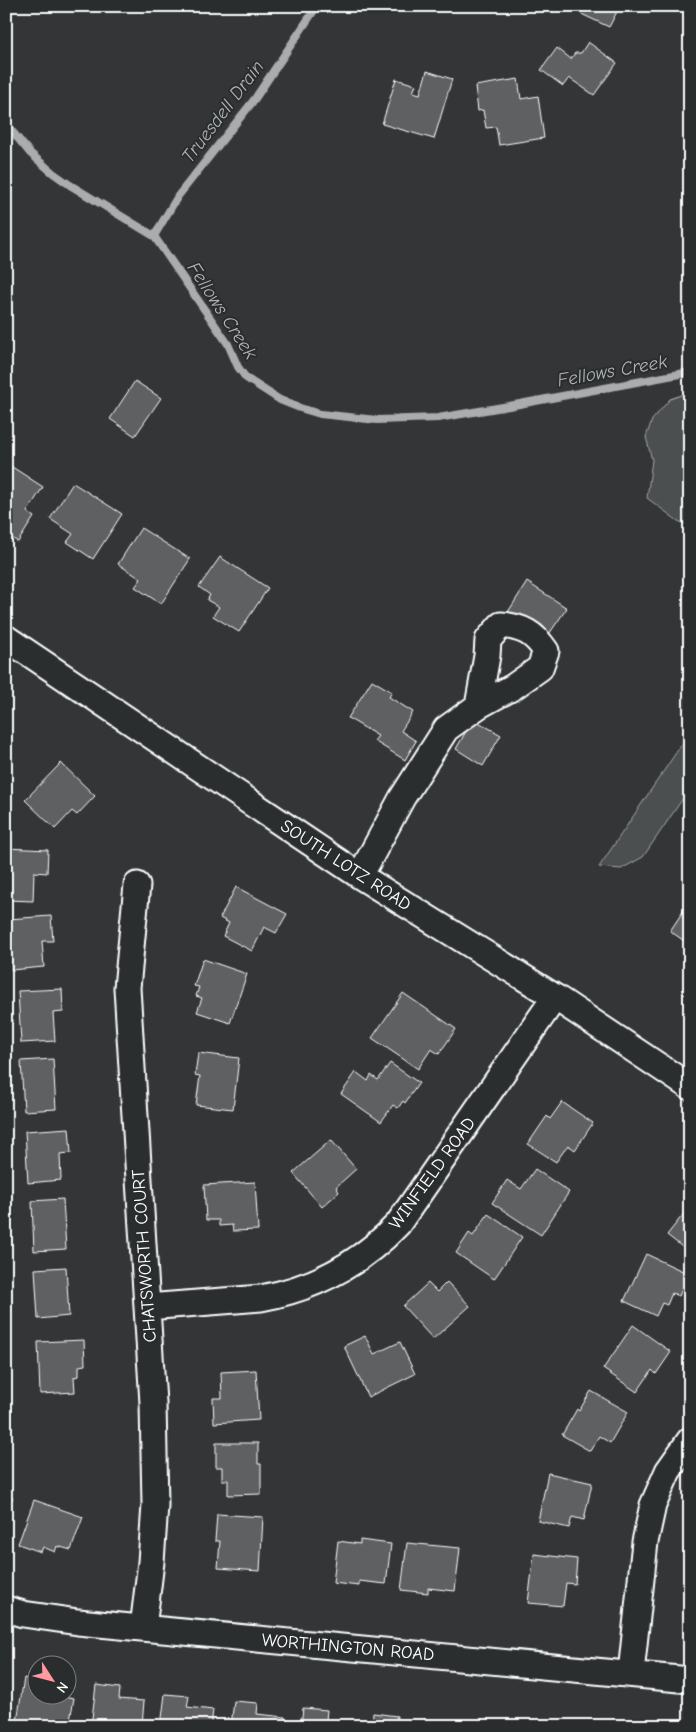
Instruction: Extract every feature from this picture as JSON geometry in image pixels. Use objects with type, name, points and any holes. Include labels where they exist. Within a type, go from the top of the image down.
[{"type":"street","name":"SOUTH LOTZ ROAD","points":[[6,638],[360,876],[555,997],[690,1087]]},
{"type":"street","points":[[360,876],[402,798],[446,729],[478,706]]},
{"type":"street","name":"CHATSWORTH COURT","points":[[137,885],[127,988],[153,1403],[155,1505],[151,1562],[143,1628]]},
{"type":"street","name":"WINFIELD ROAD","points":[[147,1307],[278,1295],[324,1280],[364,1256],[398,1224],[555,997]]},
{"type":"street","points":[[631,1673],[645,1542],[653,1506],[668,1471],[690,1440]]},
{"type":"street","name":"WORTHINGTON ROAD","points":[[6,1609],[24,1614],[69,1621],[690,1680]]},
{"type":"shaded area","points":[[690,392],[690,526],[678,521],[647,498],[652,460],[646,437],[652,420],[670,399]]},
{"type":"shaded area","points":[[690,732],[690,788],[643,857],[621,869],[599,867]]},
{"type":"building","points":[[575,6],[620,6],[609,27],[573,10]]},
{"type":"building","points":[[588,42],[617,63],[594,95],[569,78],[563,86],[541,70],[557,48],[571,59],[575,53],[581,53]]},
{"type":"building","points":[[427,71],[452,79],[434,139],[382,124],[396,79],[416,85],[413,92],[420,94]]},
{"type":"building","points":[[518,79],[521,99],[538,96],[544,138],[499,145],[496,127],[486,128],[483,110],[478,111],[475,86]]},
{"type":"building","points":[[135,381],[161,398],[135,436],[110,419]]},
{"type":"building","points":[[6,463],[43,487],[27,512],[34,517],[18,542],[6,534]]},
{"type":"building","points":[[73,483],[122,514],[93,559],[67,542],[73,534],[50,519]]},
{"type":"building","points":[[141,528],[190,559],[161,604],[135,587],[141,579],[118,564]]},
{"type":"building","points":[[220,557],[268,588],[239,632],[213,616],[219,607],[207,600],[210,595],[199,587]]},
{"type":"building","points":[[527,582],[567,608],[547,637],[508,612]]},
{"type":"building","points":[[372,680],[392,692],[389,697],[413,712],[401,731],[416,741],[405,760],[374,741],[378,736],[348,718]]},
{"type":"building","points":[[473,719],[501,735],[483,766],[456,749]]},
{"type":"building","points":[[61,763],[95,796],[77,815],[72,811],[55,829],[25,800]]},
{"type":"building","points":[[6,848],[48,850],[47,873],[34,872],[33,901],[6,900]]},
{"type":"building","points":[[236,887],[287,914],[276,933],[264,927],[252,951],[223,936],[229,923],[220,918]]},
{"type":"building","points":[[690,901],[690,945],[670,931]]},
{"type":"building","points":[[51,916],[53,941],[42,941],[44,967],[11,970],[8,919]]},
{"type":"building","points":[[203,959],[247,974],[230,1023],[197,1012],[202,998],[196,996],[199,987],[194,986]]},
{"type":"building","points":[[62,989],[63,1012],[53,1013],[55,1041],[21,1043],[18,991]]},
{"type":"building","points":[[403,993],[456,1029],[439,1054],[431,1049],[418,1069],[372,1038]]},
{"type":"building","points":[[198,1053],[239,1058],[233,1109],[196,1105],[200,1076],[195,1075]]},
{"type":"building","points":[[53,1059],[56,1109],[24,1111],[21,1061]]},
{"type":"building","points":[[390,1063],[419,1083],[405,1103],[403,1101],[398,1108],[393,1105],[381,1122],[341,1094],[356,1072],[368,1081],[371,1075],[378,1080]]},
{"type":"building","points":[[562,1102],[593,1123],[575,1150],[568,1145],[556,1162],[528,1144],[547,1116],[550,1119]]},
{"type":"building","points":[[69,1128],[71,1153],[60,1154],[61,1180],[28,1183],[25,1131]]},
{"type":"building","points":[[331,1140],[356,1169],[336,1187],[339,1192],[322,1207],[293,1173]]},
{"type":"building","points":[[535,1169],[569,1192],[541,1235],[492,1203],[507,1180],[521,1189]]},
{"type":"building","points":[[255,1182],[258,1230],[233,1231],[232,1225],[219,1226],[219,1220],[206,1220],[204,1185]]},
{"type":"building","points":[[63,1199],[66,1249],[34,1251],[32,1201]]},
{"type":"building","points":[[690,1206],[690,1253],[667,1235]]},
{"type":"building","points":[[488,1214],[522,1237],[494,1279],[456,1253],[469,1233],[473,1236]]},
{"type":"building","points":[[646,1254],[689,1274],[679,1296],[672,1293],[667,1305],[662,1303],[656,1316],[624,1301]]},
{"type":"building","points":[[66,1267],[69,1316],[38,1319],[35,1269]]},
{"type":"building","points":[[447,1282],[470,1306],[433,1339],[403,1306],[428,1283],[437,1292]]},
{"type":"building","points":[[633,1325],[671,1352],[656,1374],[652,1370],[637,1392],[603,1369]]},
{"type":"building","points":[[365,1336],[374,1354],[400,1342],[415,1374],[368,1397],[344,1346]]},
{"type":"building","points":[[84,1340],[85,1365],[79,1366],[79,1376],[74,1377],[75,1392],[40,1394],[38,1342]]},
{"type":"building","points":[[256,1370],[259,1420],[214,1423],[213,1398],[222,1398],[221,1372]]},
{"type":"building","points":[[591,1391],[628,1412],[610,1443],[599,1436],[590,1451],[562,1435],[577,1409],[579,1411]]},
{"type":"building","points":[[216,1443],[258,1443],[258,1464],[261,1464],[261,1494],[228,1495],[228,1480],[222,1480],[222,1467],[216,1467]]},
{"type":"building","points":[[548,1473],[592,1483],[584,1520],[572,1517],[569,1528],[538,1521]]},
{"type":"building","points":[[6,1493],[13,1498],[6,1507]]},
{"type":"building","points":[[34,1500],[83,1517],[71,1550],[57,1546],[55,1552],[43,1547],[41,1552],[18,1544]]},
{"type":"building","points":[[217,1514],[263,1517],[260,1571],[218,1568],[220,1541],[215,1541]]},
{"type":"building","points":[[360,1540],[391,1544],[386,1584],[359,1581],[359,1586],[333,1583],[338,1541],[360,1544]]},
{"type":"building","points":[[407,1543],[460,1548],[455,1591],[428,1588],[428,1593],[401,1590]]},
{"type":"building","points":[[534,1554],[577,1559],[575,1584],[566,1583],[563,1606],[528,1603]]},
{"type":"building","points":[[24,1678],[28,1679],[28,1704],[73,1704],[69,1726],[42,1726],[17,1721]]},
{"type":"building","points":[[96,1685],[120,1688],[119,1699],[144,1701],[142,1726],[91,1726]]},
{"type":"building","points":[[165,1694],[189,1696],[187,1707],[213,1710],[211,1726],[161,1726]]},
{"type":"building","points":[[234,1701],[258,1703],[257,1714],[285,1717],[284,1726],[231,1726]]},
{"type":"building","points":[[303,1708],[327,1710],[326,1721],[351,1724],[351,1726],[301,1726]]},
{"type":"building","points":[[373,1713],[397,1716],[396,1726],[372,1726]]},
{"type":"building","points":[[440,1721],[464,1724],[464,1726],[439,1726]]},
{"type":"waterway","name":"Truesdell Drain","points":[[154,236],[178,196],[254,100],[317,6]]},
{"type":"waterway","name":"Fellows Creek","points":[[6,124],[30,153],[53,173],[154,236],[228,344],[238,367],[246,378],[280,400],[300,408],[320,414],[377,420],[438,418],[690,372]]}]
